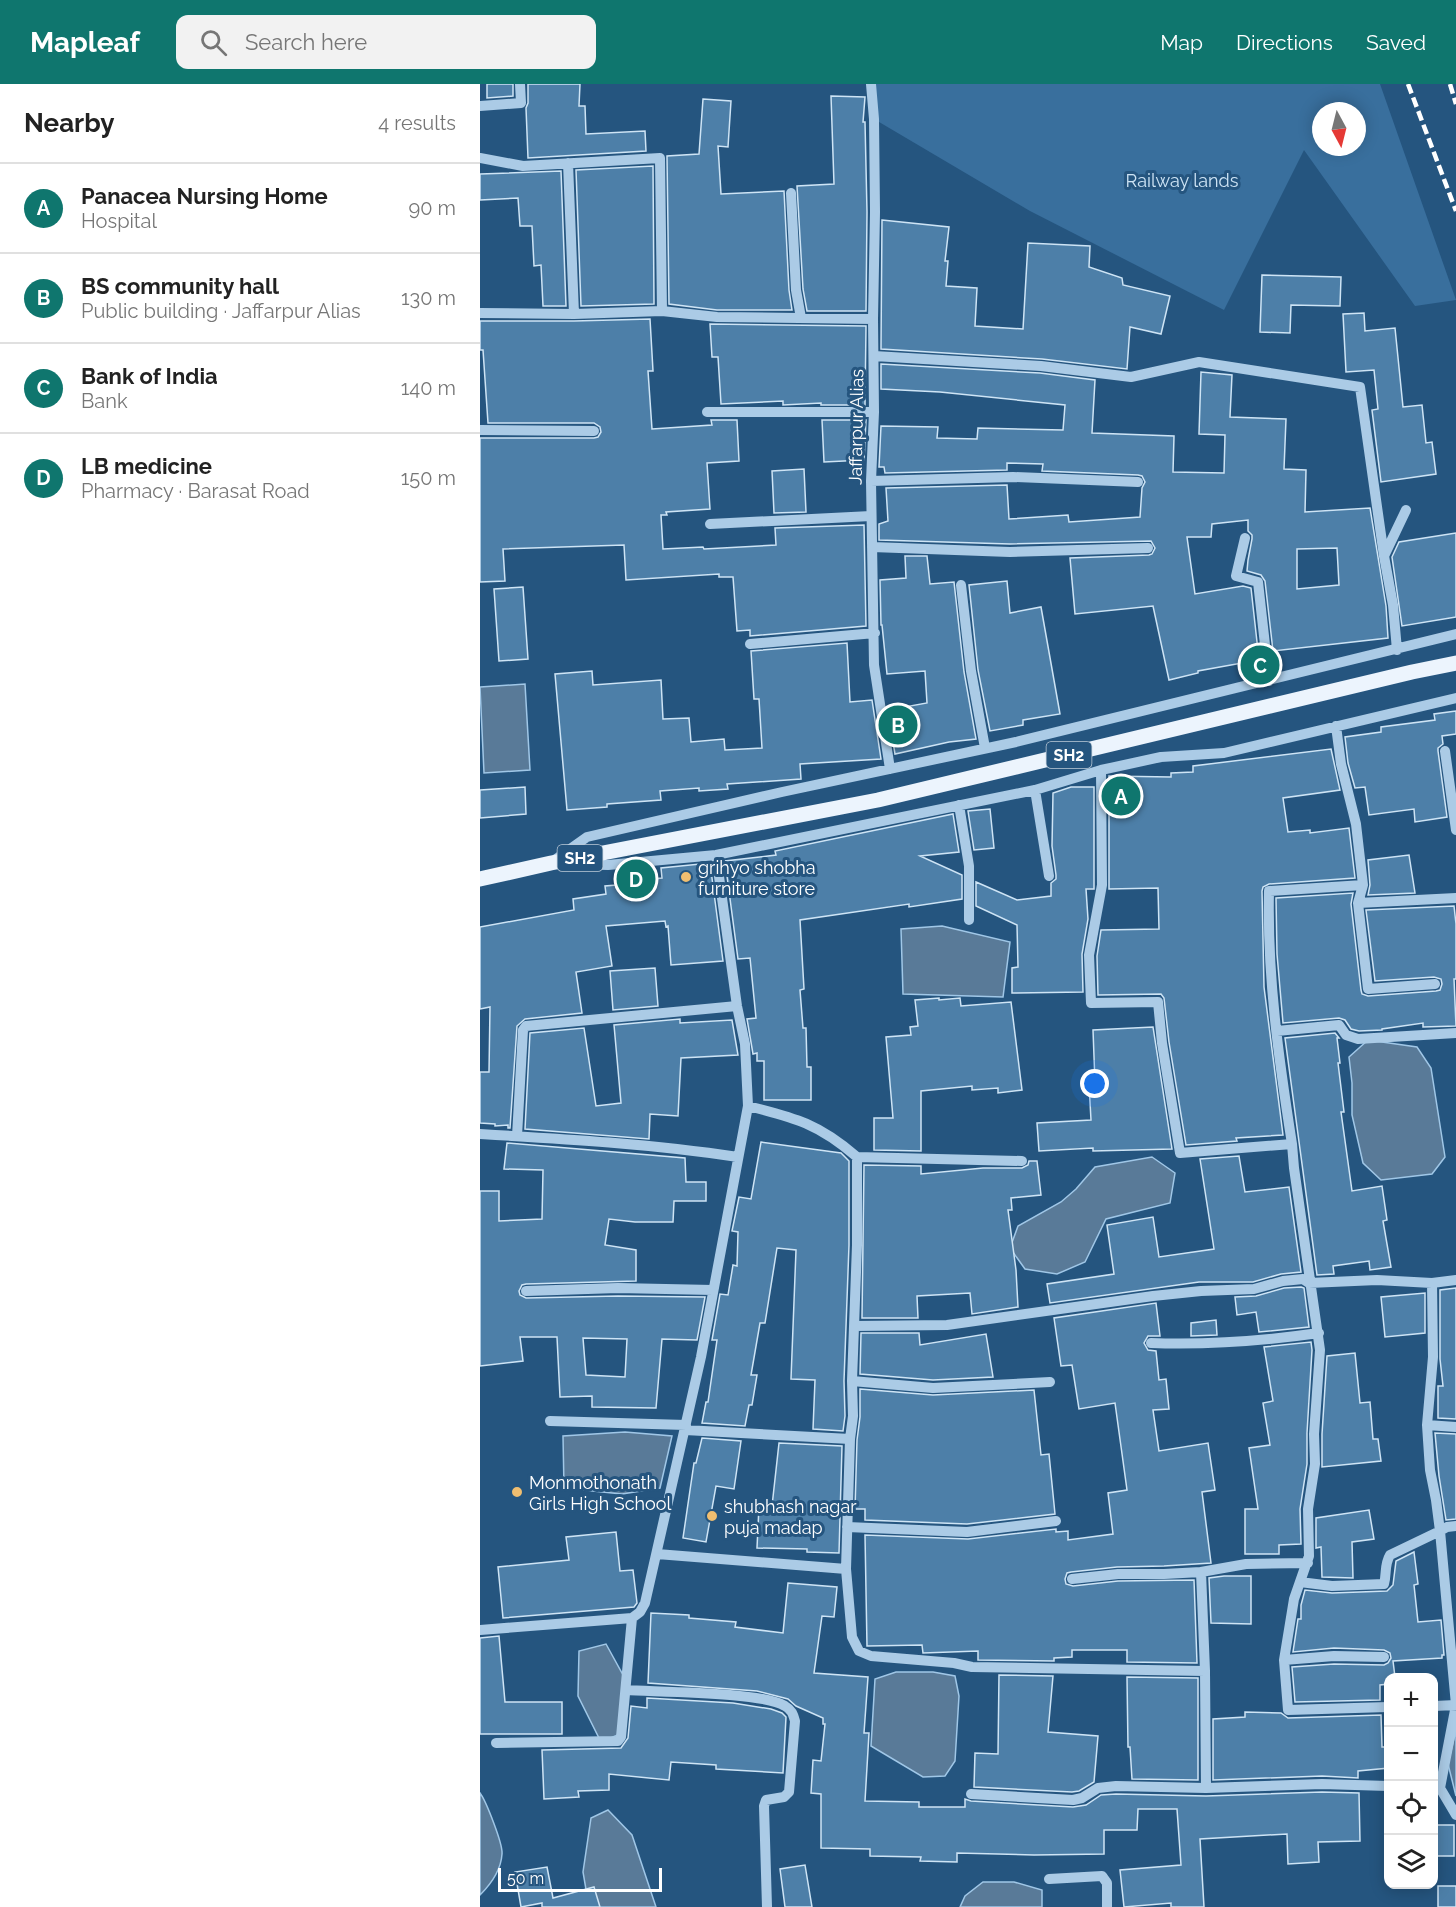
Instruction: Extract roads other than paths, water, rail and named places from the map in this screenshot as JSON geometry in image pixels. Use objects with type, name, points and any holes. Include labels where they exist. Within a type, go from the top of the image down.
[{"type":"main road","name":"SH2","points":[[480,879],[551,863],[878,800],[1456,663]]},
{"type":"street","points":[[480,106],[521,103],[520,84]]},
{"type":"street","name":"Jaffarpur Alias","points":[[871,84],[874,119],[875,201],[874,412],[871,481],[874,665],[890,769]]},
{"type":"street","points":[[480,158],[523,166],[660,158],[662,311]]},
{"type":"street","points":[[568,163],[574,314]]},
{"type":"street","points":[[791,194],[796,290],[801,318]]},
{"type":"street","points":[[480,313],[574,314],[662,311],[717,317],[873,319]]},
{"type":"street","points":[[874,356],[1041,366],[1131,378],[1199,362],[1360,387],[1393,605],[1397,650]]},
{"type":"street","points":[[707,412],[874,412]]},
{"type":"street","points":[[480,430],[594,431]]},
{"type":"street","points":[[871,481],[1013,477],[1138,482]]},
{"type":"street","points":[[1384,556],[1406,510]]},
{"type":"street","points":[[710,524],[872,516]]},
{"type":"street","points":[[1245,538],[1236,576],[1258,582],[1269,681]]},
{"type":"street","points":[[872,547],[1010,552],[1148,548]]},
{"type":"street","points":[[961,585],[970,671],[985,748]]},
{"type":"street","points":[[750,644],[875,633]]},
{"type":"street","points":[[551,863],[587,837],[985,748],[1456,634]]},
{"type":"street","points":[[551,863],[608,865],[716,855],[1035,790],[1101,770],[1161,757],[1224,753],[1456,698]]},
{"type":"street","points":[[1336,726],[1341,764],[1356,824],[1363,885],[1358,903],[1368,989],[1434,984]]},
{"type":"street","points":[[1445,751],[1456,830]]},
{"type":"street","points":[[1101,770],[1102,885],[1089,955],[1091,1003],[1158,1002],[1162,1043],[1180,1153],[1292,1144]]},
{"type":"street","points":[[1035,790],[1049,876]]},
{"type":"street","points":[[959,805],[969,866],[969,920]]},
{"type":"street","points":[[480,1630],[632,1618],[640,1612],[645,1603],[686,1428],[748,1106],[745,1044],[737,1006],[716,855]]},
{"type":"street","points":[[1363,885],[1269,891],[1268,941],[1280,1068],[1320,1350],[1314,1434],[1315,1464],[1308,1509],[1310,1534],[1308,1563],[1294,1599],[1284,1660],[1288,1710],[1384,1707]]},
{"type":"street","points":[[1358,903],[1456,898]]},
{"type":"street","points":[[517,1136],[523,1030],[526,1026],[737,1006]]},
{"type":"street","points":[[1277,1031],[1339,1025],[1346,1035],[1358,1040],[1456,1033]]},
{"type":"street","points":[[748,1106],[796,1119],[817,1128],[834,1138],[857,1157],[1022,1161]]},
{"type":"street","points":[[480,1134],[694,1150],[738,1157]]},
{"type":"street","points":[[857,1157],[853,1416],[850,1439],[846,1569],[852,1637],[859,1651],[871,1656],[954,1663],[972,1667],[1205,1671]]},
{"type":"street","points":[[855,1326],[947,1325],[1153,1296],[1254,1289],[1283,1281],[1303,1279],[1310,1283],[1377,1280],[1432,1283],[1456,1280]]},
{"type":"street","points":[[1432,1283],[1433,1357],[1427,1425],[1430,1470],[1440,1532],[1456,1706],[1438,1784]]},
{"type":"street","points":[[526,1291],[618,1288],[714,1290]]},
{"type":"street","points":[[1151,1343],[1190,1344],[1270,1340],[1319,1333]]},
{"type":"street","points":[[852,1381],[933,1388],[1050,1382]]},
{"type":"street","points":[[550,1421],[850,1439]]},
{"type":"street","points":[[1427,1425],[1456,1427]]},
{"type":"street","points":[[847,1527],[968,1532],[1056,1521]]},
{"type":"street","points":[[1300,1582],[1332,1586],[1383,1584],[1386,1577],[1385,1563],[1390,1555],[1447,1527],[1456,1526]]},
{"type":"street","points":[[657,1554],[846,1569]]},
{"type":"street","points":[[1072,1579],[1119,1574],[1201,1572],[1246,1564],[1308,1563]]},
{"type":"street","points":[[1201,1572],[1206,1788]]},
{"type":"street","points":[[496,1743],[618,1741],[621,1737],[632,1618]]},
{"type":"street","points":[[1284,1660],[1334,1656],[1384,1657]]},
{"type":"street","points":[[626,1690],[769,1700],[784,1705],[793,1712],[795,1721],[789,1792],[784,1797],[766,1800],[764,1806],[767,1907]]},
{"type":"street","points":[[1438,1706],[1456,1706]]},
{"type":"street","points":[[971,1794],[1073,1800],[1082,1798],[1098,1788],[1116,1786],[1206,1788],[1322,1784],[1384,1786]]},
{"type":"street","points":[[1438,1789],[1456,1815]]},
{"type":"street","points":[[1049,1879],[1102,1876],[1107,1883],[1107,1907]]},
{"type":"railway","points":[[1408,84],[1456,211]]},
{"type":"railway","points":[[1450,84],[1456,104]]},
{"type":"place","name":"Bank of India","points":[[1260,665]]},
{"type":"place","name":"BS community hall","points":[[898,725]]},
{"type":"place","name":"Panacea Nursing Home","points":[[1121,796]]},
{"type":"place","name":"grihyo shobha furniture store","points":[[686,877]]},
{"type":"place","name":"LB medicine","points":[[636,879]]},
{"type":"place","name":"Monmothonath Girls High School","points":[[517,1492]]},
{"type":"place","name":"shubhash nagar puja madap","points":[[712,1516]]},
{"type":"park label","name":"Railway lands","points":[[1182,180]]}]
